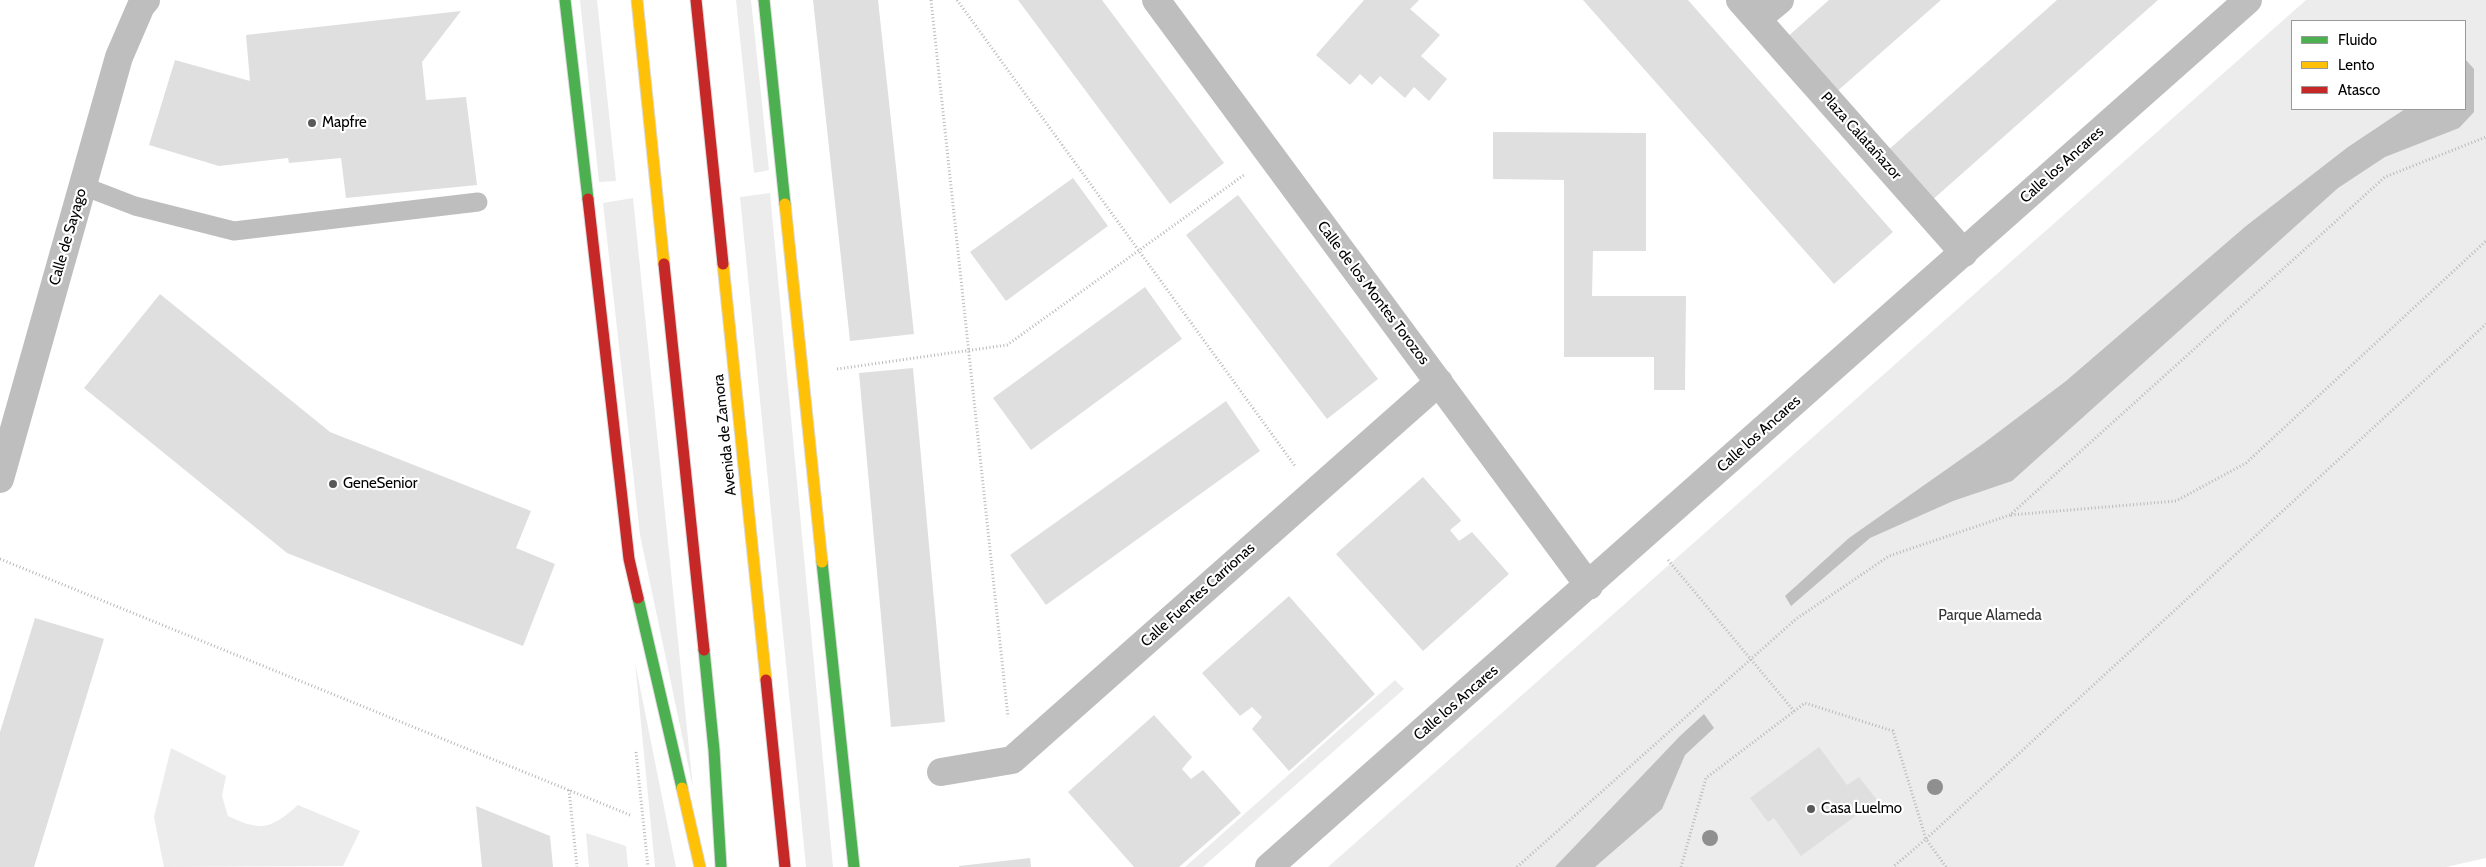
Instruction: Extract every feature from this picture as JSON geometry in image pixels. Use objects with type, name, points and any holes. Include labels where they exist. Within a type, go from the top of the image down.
[{"type":"highway","points":[[566,0],[629,559],[700,867]]},
{"type":"highway","points":[[637,0],[714,750],[721,867]]},
{"type":"highway","name":"Avenida de Zamora","points":[[696,0],[785,867]]},
{"type":"highway","points":[[764,0],[854,867]]},
{"type":"street","name":"Calle de Sayago","points":[[0,479],[119,58],[141,6],[146,0]]},
{"type":"street","name":"Calle de los Montes Torozos","points":[[1156,0],[1589,586]]},
{"type":"street","name":"Plaza Calatañazor","points":[[1780,0],[1749,10],[1964,252]]},
{"type":"street","name":"Calle los Ancares","points":[[1269,867],[1589,586],[2248,0]]},
{"type":"street","name":"Calle Fuentes Carrionas","points":[[1012,760],[1439,382]]},
{"type":"street","points":[[940,772],[1012,760]]},
{"type":"lane","points":[[83,186],[135,206],[234,231],[478,202]]},
{"type":"path","points":[[931,0],[1012,760]]},
{"type":"path","points":[[957,0],[1138,253],[1314,492]]},
{"type":"path","points":[[2010,515],[2385,177],[2486,137]]},
{"type":"path","points":[[833,369],[1007,345],[1271,156]]},
{"type":"path","points":[[1517,867],[1796,619],[1889,556],[2010,515],[2176,502],[2246,463],[2486,242]]},
{"type":"path","points":[[1894,867],[2486,324]]},
{"type":"path","points":[[1647,534],[1794,711]]},
{"type":"path","points":[[0,559],[630,815]]},
{"type":"path","points":[[1681,867],[1706,778],[1804,703],[1893,731],[1926,839],[1946,867]]},
{"type":"path","points":[[569,790],[577,867]]},
{"type":"green space","points":[[580,0],[597,0],[616,181],[599,182]]},
{"type":"green space","points":[[736,0],[751,0],[769,170],[754,173]]},
{"type":"green space","name":"Parque Alameda","points":[[2306,0],[2486,0],[2486,858],[2446,867],[1328,867]]},
{"type":"green space","points":[[770,193],[833,867],[806,867],[740,197]]},
{"type":"green space","points":[[633,198],[693,788],[640,535],[603,203]]},
{"type":"green space","points":[[635,662],[676,867],[655,867]]},
{"type":"green space","points":[[1395,680],[1404,689],[1203,867],[1185,867]]},
{"type":"green space","points":[[171,748],[226,776],[222,796],[228,816],[239,821],[265,826],[280,819],[298,805],[360,831],[343,866],[164,867],[154,817]]},
{"type":"green space","points":[[586,833],[626,846],[628,867],[589,867]]},
{"type":"shaded area","points":[[2466,60],[2474,69],[2474,112],[2459,128],[2385,157],[2338,188],[2012,481],[1953,501],[1870,538],[1791,606],[1785,596],[1849,538],[1984,443],[2066,381],[2246,226],[2348,147],[2404,110],[2466,110]]},
{"type":"shaded area","points":[[1704,714],[1714,728],[1685,755],[1662,809],[1595,867],[1555,867],[1680,736]]},
{"type":"building","points":[[813,0],[878,0],[914,334],[850,341]]},
{"type":"building","points":[[1018,0],[1102,0],[1224,163],[1170,204]]},
{"type":"building","points":[[1364,0],[1419,0],[1410,9],[1440,35],[1421,56],[1447,79],[1429,101],[1414,87],[1405,98],[1380,76],[1372,85],[1360,74],[1350,85],[1316,55]]},
{"type":"building","points":[[1583,0],[1688,0],[1893,232],[1834,284]]},
{"type":"building","points":[[1829,0],[1941,0],[1834,94],[1785,39]]},
{"type":"building","points":[[2057,0],[2158,0],[1930,202],[1886,152]]},
{"type":"building","name":"Mapfre","points":[[461,11],[422,62],[426,100],[466,97],[477,185],[346,198],[341,158],[289,163],[288,158],[219,166],[149,145],[175,60],[250,81],[246,35]]},
{"type":"building","points":[[1493,132],[1646,133],[1646,251],[1593,251],[1592,296],[1686,296],[1685,390],[1654,390],[1654,357],[1564,357],[1564,180],[1493,179]]},
{"type":"building","points":[[1073,178],[1108,226],[1006,301],[970,252]]},
{"type":"building","points":[[1238,195],[1378,379],[1327,419],[1186,235]]},
{"type":"building","points":[[1145,287],[1182,339],[1031,450],[993,398]]},
{"type":"building","name":"GeneSenior","points":[[160,294],[330,432],[531,511],[516,548],[555,564],[523,646],[287,553],[84,388]]},
{"type":"building","points":[[913,368],[945,722],[891,727],[859,373]]},
{"type":"building","points":[[1226,401],[1260,451],[1046,605],[1010,555]]},
{"type":"building","points":[[1423,477],[1460,519],[1461,521],[1450,530],[1459,541],[1472,532],[1509,574],[1423,651],[1336,554]]},
{"type":"building","points":[[1289,596],[1375,694],[1289,771],[1252,729],[1262,717],[1252,707],[1240,716],[1202,673]]},
{"type":"building","points":[[35,618],[104,639],[34,867],[0,867],[0,732]]},
{"type":"building","points":[[1154,715],[1192,757],[1182,769],[1191,779],[1203,770],[1241,813],[1179,867],[1134,867],[1068,792]]},
{"type":"building","name":"Casa Luelmo","points":[[1819,747],[1847,785],[1859,777],[1877,800],[1801,856],[1774,818],[1768,822],[1750,798]]},
{"type":"building","points":[[476,806],[550,836],[553,867],[482,867]]},
{"type":"building","points":[[1030,858],[1031,867],[959,867],[959,866]]},
{"type":"traffic: fast","points":[[565,0],[588,199]]},
{"type":"traffic: fast","points":[[764,0],[785,204]]},
{"type":"traffic: fast","points":[[822,562],[854,867]]},
{"type":"traffic: fast","points":[[638,598],[682,788]]},
{"type":"traffic: fast","points":[[704,650],[714,750],[721,867]]},
{"type":"traffic: slow","points":[[637,0],[664,264]]},
{"type":"traffic: slow","points":[[785,204],[822,562]]},
{"type":"traffic: slow","points":[[723,264],[766,680]]},
{"type":"traffic: slow","points":[[682,788],[700,867]]},
{"type":"traffic: jam","points":[[696,0],[723,264]]},
{"type":"traffic: jam","points":[[588,199],[629,559],[638,598]]},
{"type":"traffic: jam","points":[[664,264],[704,650]]},
{"type":"traffic: jam","points":[[766,680],[785,867]]},
{"type":"place","name":"Mapfre","points":[[312,123]]},
{"type":"place","name":"GeneSenior","points":[[333,484]]},
{"type":"place","name":"Casa Luelmo","points":[[1811,809]]}]
